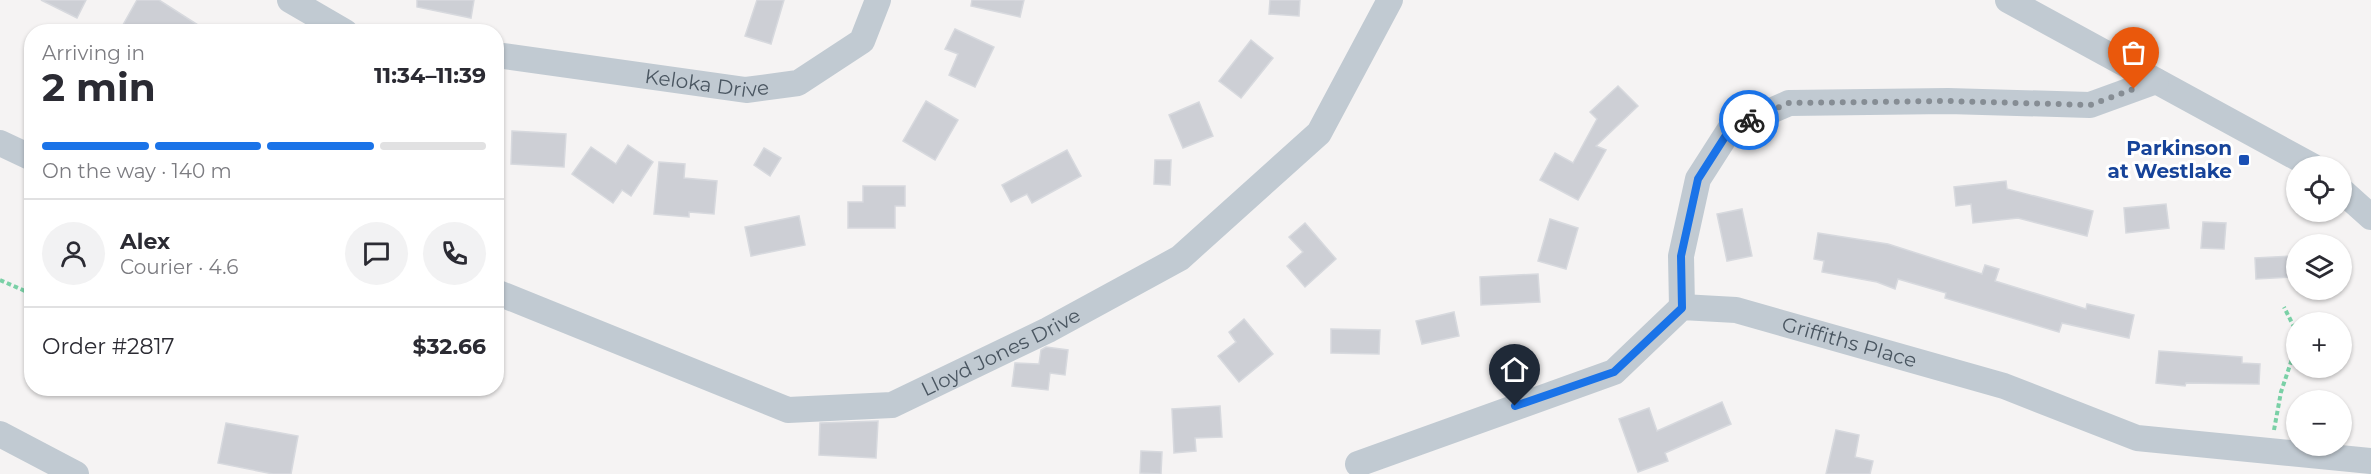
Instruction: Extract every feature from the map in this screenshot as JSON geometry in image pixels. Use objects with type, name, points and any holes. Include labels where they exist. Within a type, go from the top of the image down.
[{"type":"street","points":[[290,0],[331,24]]},
{"type":"street","name":"Keloka Drive","points":[[504,56],[746,90],[798,83],[862,41],[878,0]]},
{"type":"street","name":"Lloyd Jones Drive","points":[[504,295],[788,410],[892,405],[1048,330],[1180,258],[1319,133],[1390,0]]},
{"type":"street","points":[[2008,0],[2294,156]]},
{"type":"street","points":[[1358,464],[1614,372],[1682,308],[1681,256],[1698,179],[1730,129],[1789,103],[1948,101],[2090,105],[2156,81]]},
{"type":"street","points":[[0,143],[24,154]]},
{"type":"street","points":[[2352,200],[2371,218]]},
{"type":"street","name":"Griffiths Place","points":[[1682,308],[1736,310],[2004,386],[2137,438],[2371,461]]},
{"type":"street","points":[[0,434],[76,474]]},
{"type":"path","points":[[0,280],[24,290]]},
{"type":"path","points":[[2267,451],[2273,436],[2281,392],[2296,347],[2295,329],[2284,307]]},
{"type":"building","points":[[41,0],[86,0],[77,18]]},
{"type":"building","points":[[137,0],[159,0],[196,24],[124,24]]},
{"type":"building","points":[[417,0],[474,0],[471,18],[417,7]]},
{"type":"building","points":[[757,0],[784,0],[771,44],[745,36]]},
{"type":"building","points":[[972,0],[1024,0],[1020,17],[971,6]]},
{"type":"building","points":[[1270,0],[1300,0],[1299,16],[1269,14]]},
{"type":"building","points":[[955,29],[994,47],[975,87],[949,75],[958,54],[945,49]]},
{"type":"building","points":[[1251,40],[1273,58],[1241,98],[1219,81]]},
{"type":"building","points":[[1618,86],[1638,106],[1596,146],[1606,150],[1578,200],[1540,180],[1555,153],[1573,163],[1597,119],[1590,112]]},
{"type":"building","points":[[926,101],[958,120],[935,160],[903,141]]},
{"type":"building","points":[[1199,102],[1213,136],[1183,148],[1169,115]]},
{"type":"building","points":[[512,131],[566,134],[564,167],[511,164]]},
{"type":"building","points":[[628,145],[653,162],[631,196],[622,190],[613,203],[572,174],[591,147],[616,164]]},
{"type":"building","points":[[764,148],[781,158],[770,176],[754,165]]},
{"type":"building","points":[[1067,150],[1081,176],[1032,203],[1027,194],[1011,202],[1002,185]]},
{"type":"building","points":[[1155,160],[1171,160],[1170,185],[1154,184]]},
{"type":"building","points":[[659,162],[685,164],[684,178],[717,181],[714,214],[689,212],[689,217],[654,214]]},
{"type":"building","points":[[2006,181],[2007,189],[2093,211],[2087,236],[2018,218],[1973,223],[1971,204],[1956,206],[1954,187]]},
{"type":"building","points":[[863,186],[905,186],[905,206],[895,206],[895,228],[848,228],[848,202],[863,202]]},
{"type":"building","points":[[2166,204],[2169,228],[2126,233],[2124,208]]},
{"type":"building","points":[[1742,209],[1752,256],[1727,261],[1717,214]]},
{"type":"building","points":[[799,216],[805,245],[751,256],[745,227]]},
{"type":"building","points":[[1550,219],[1578,228],[1566,269],[1538,261]]},
{"type":"building","points":[[2203,222],[2226,223],[2224,249],[2201,248]]},
{"type":"building","points":[[1305,223],[1336,259],[1305,287],[1287,266],[1303,252],[1289,237]]},
{"type":"building","points":[[1818,233],[1888,244],[1982,274],[1985,265],[1999,269],[1995,281],[2086,309],[2087,304],[2134,315],[2129,338],[2062,323],[2059,332],[1945,298],[1946,293],[1898,279],[1895,289],[1877,282],[1822,272],[1824,261],[1814,259]]},
{"type":"building","points":[[2286,256],[2286,277],[2256,279],[2255,258]]},
{"type":"building","points":[[1538,274],[1540,302],[1481,305],[1480,277]]},
{"type":"building","points":[[1454,312],[1459,336],[1422,344],[1416,321]]},
{"type":"building","points":[[1244,319],[1273,354],[1239,382],[1218,356],[1236,342],[1229,332]]},
{"type":"building","points":[[1331,329],[1380,330],[1379,354],[1331,353]]},
{"type":"building","points":[[1046,347],[1068,350],[1065,375],[1050,373],[1048,390],[1012,386],[1015,363],[1039,364],[1041,350]]},
{"type":"building","points":[[2159,351],[2242,357],[2242,363],[2260,364],[2259,384],[2186,383],[2185,386],[2156,383]]},
{"type":"building","points":[[1722,402],[1731,424],[1665,453],[1668,461],[1638,472],[1619,419],[1649,408],[1657,431]]},
{"type":"building","points":[[1220,406],[1222,437],[1195,438],[1196,451],[1174,453],[1172,409]]},
{"type":"building","points":[[878,421],[876,458],[819,455],[820,423]]},
{"type":"building","points":[[226,423],[298,436],[291,474],[273,474],[218,463]]},
{"type":"building","points":[[1836,430],[1859,435],[1855,457],[1873,461],[1870,474],[1826,474]]},
{"type":"building","points":[[1141,451],[1162,452],[1161,474],[1140,473]]},
{"type":"way so far","points":[[1749,120],[1789,103],[1948,101],[2090,105],[2134,89]]},
{"type":"place","name":"Parkinson at Westlake","points":[[2244,160]]},
{"type":"route","points":[[1515,406],[1614,372],[1682,308],[1681,256],[1698,179],[1730,129],[1749,120]]}]
